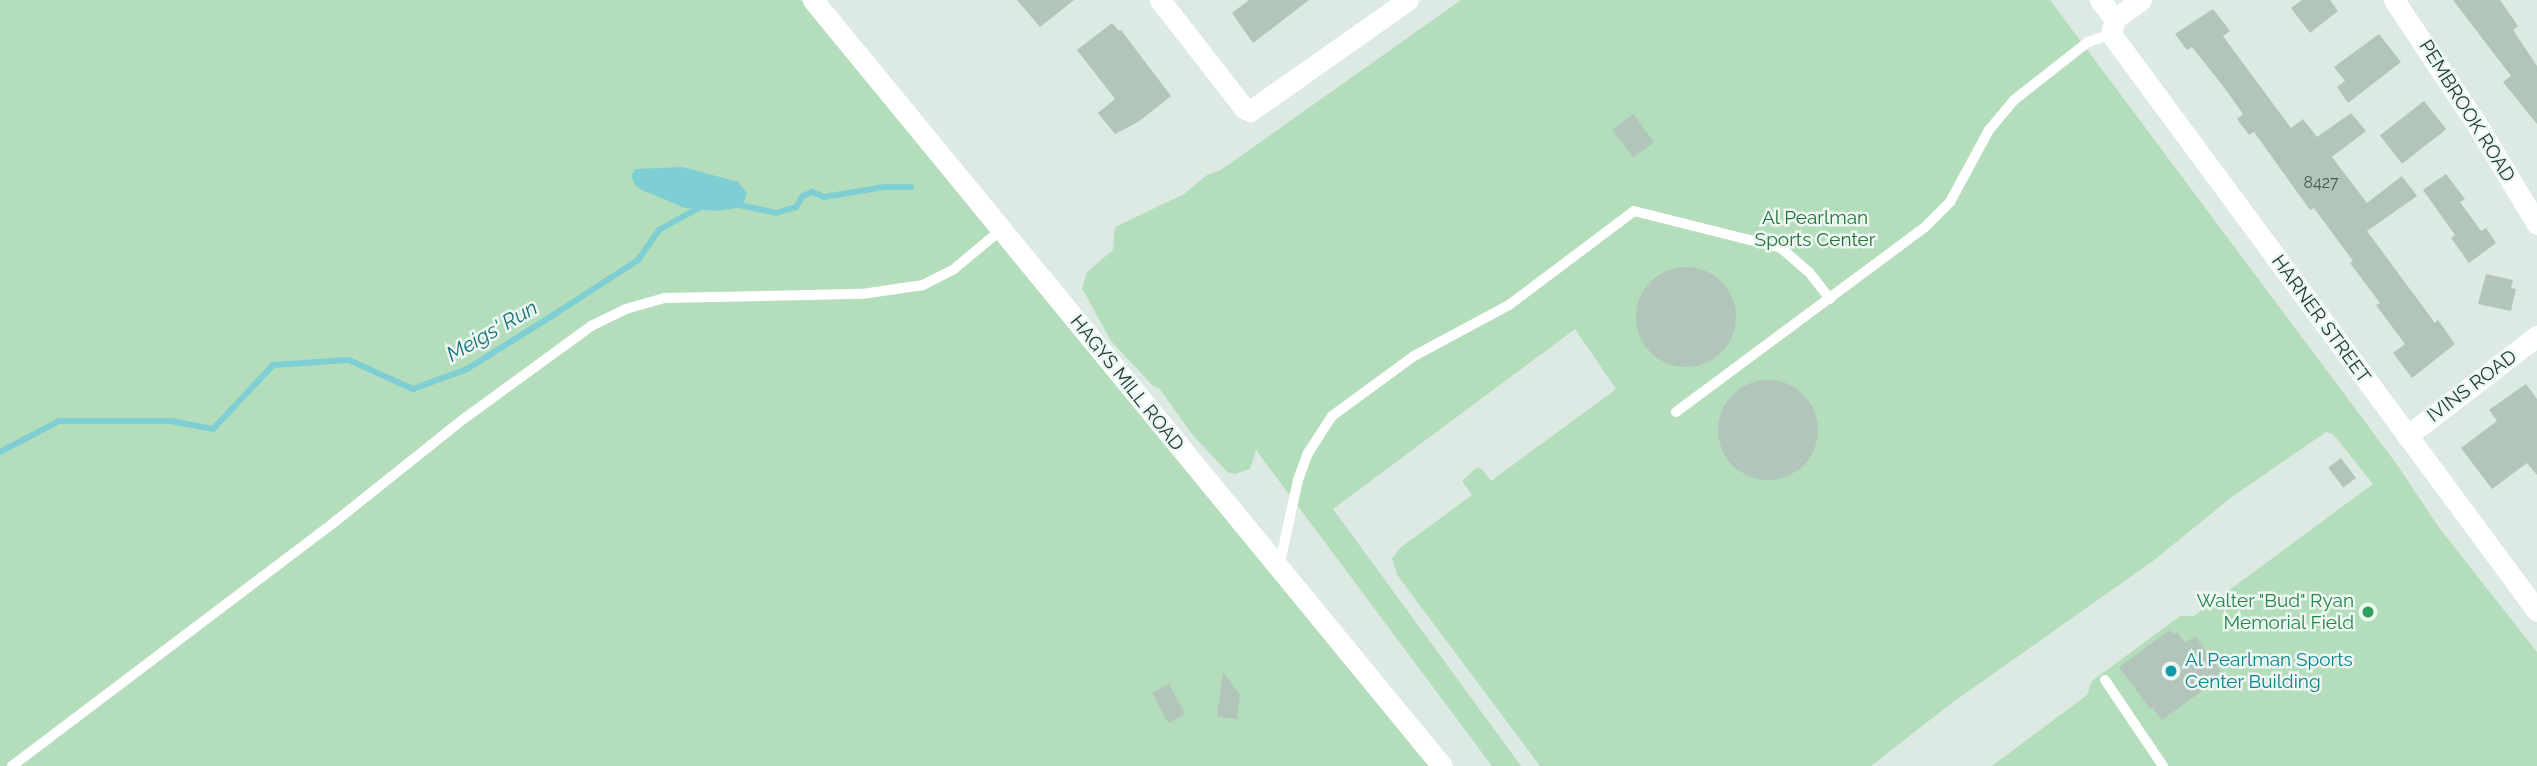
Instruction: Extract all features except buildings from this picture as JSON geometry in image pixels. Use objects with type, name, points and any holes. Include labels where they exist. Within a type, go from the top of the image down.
[{"type":"street","name":"HAGYS MILL ROAD","points":[[813,0],[1441,766]]},
{"type":"street","points":[[1160,0],[1244,108],[1250,111],[1408,0]]},
{"type":"street","name":"HARNER STREET","points":[[2100,0],[2112,26],[2407,436],[2537,611]]},
{"type":"street","points":[[2112,26],[2141,0]]},
{"type":"street","name":"PEMBROOK ROAD","points":[[2394,0],[2476,123],[2537,224]]},
{"type":"street","name":"IVINS ROAD","points":[[2407,436],[2537,336]]},
{"type":"lane","points":[[1676,412],[1830,299],[1938,215],[1961,184],[1989,130],[2014,100],[2112,26]]},
{"type":"lane","points":[[1279,567],[1298,480],[1312,444],[1332,416],[1414,356],[1509,305],[1634,211],[1781,248],[1796,258],[1830,299]]},
{"type":"lane","points":[[12,766],[332,524],[474,411],[591,326],[626,309],[664,298],[862,294],[923,285],[954,270],[1002,229]]},
{"type":"lane","points":[[2105,680],[2163,766]]},
{"type":"green space","points":[[0,0],[801,0],[1430,766],[0,766]]},
{"type":"green space","name":"Al Pearlman Sports Center","points":[[1461,0],[2050,0],[2398,466],[2440,529],[2537,652],[2537,766],[1992,766],[2087,695],[2092,681],[2180,616],[2194,616],[2373,484],[2333,434],[2326,432],[2233,496],[2153,561],[1953,702],[1871,766],[1540,766],[1398,576],[1392,559],[1400,548],[1472,495],[1462,481],[1475,469],[1481,468],[1491,481],[1616,389],[1575,329],[1333,509],[1521,766],[1492,766],[1256,450],[1250,469],[1235,474],[1227,472],[1191,433],[1160,389],[1153,386],[1111,341],[1082,288],[1087,272],[1113,250],[1115,227],[1184,194],[1207,175],[1221,170]]},
{"type":"water","points":[[683,167],[738,182],[747,193],[744,202],[738,208],[715,211],[685,208],[642,190],[635,185],[631,176],[635,169]]},
{"type":"waterway","name":"Meigs' Run","points":[[735,204],[776,213],[796,207],[803,196],[812,192],[824,197],[884,187],[911,187]]},
{"type":"waterway","name":"Meigs' Run","points":[[0,452],[59,421],[171,421],[213,429],[273,365],[349,360],[413,389],[467,369],[555,314],[638,260],[659,230],[702,206]]},
{"type":"place","name":"Walter \"Bud\" Ryan Memorial Field","points":[[2368,612]]},
{"type":"place","name":"Al Pearlman Sports Center Building","points":[[2171,671]]}]
